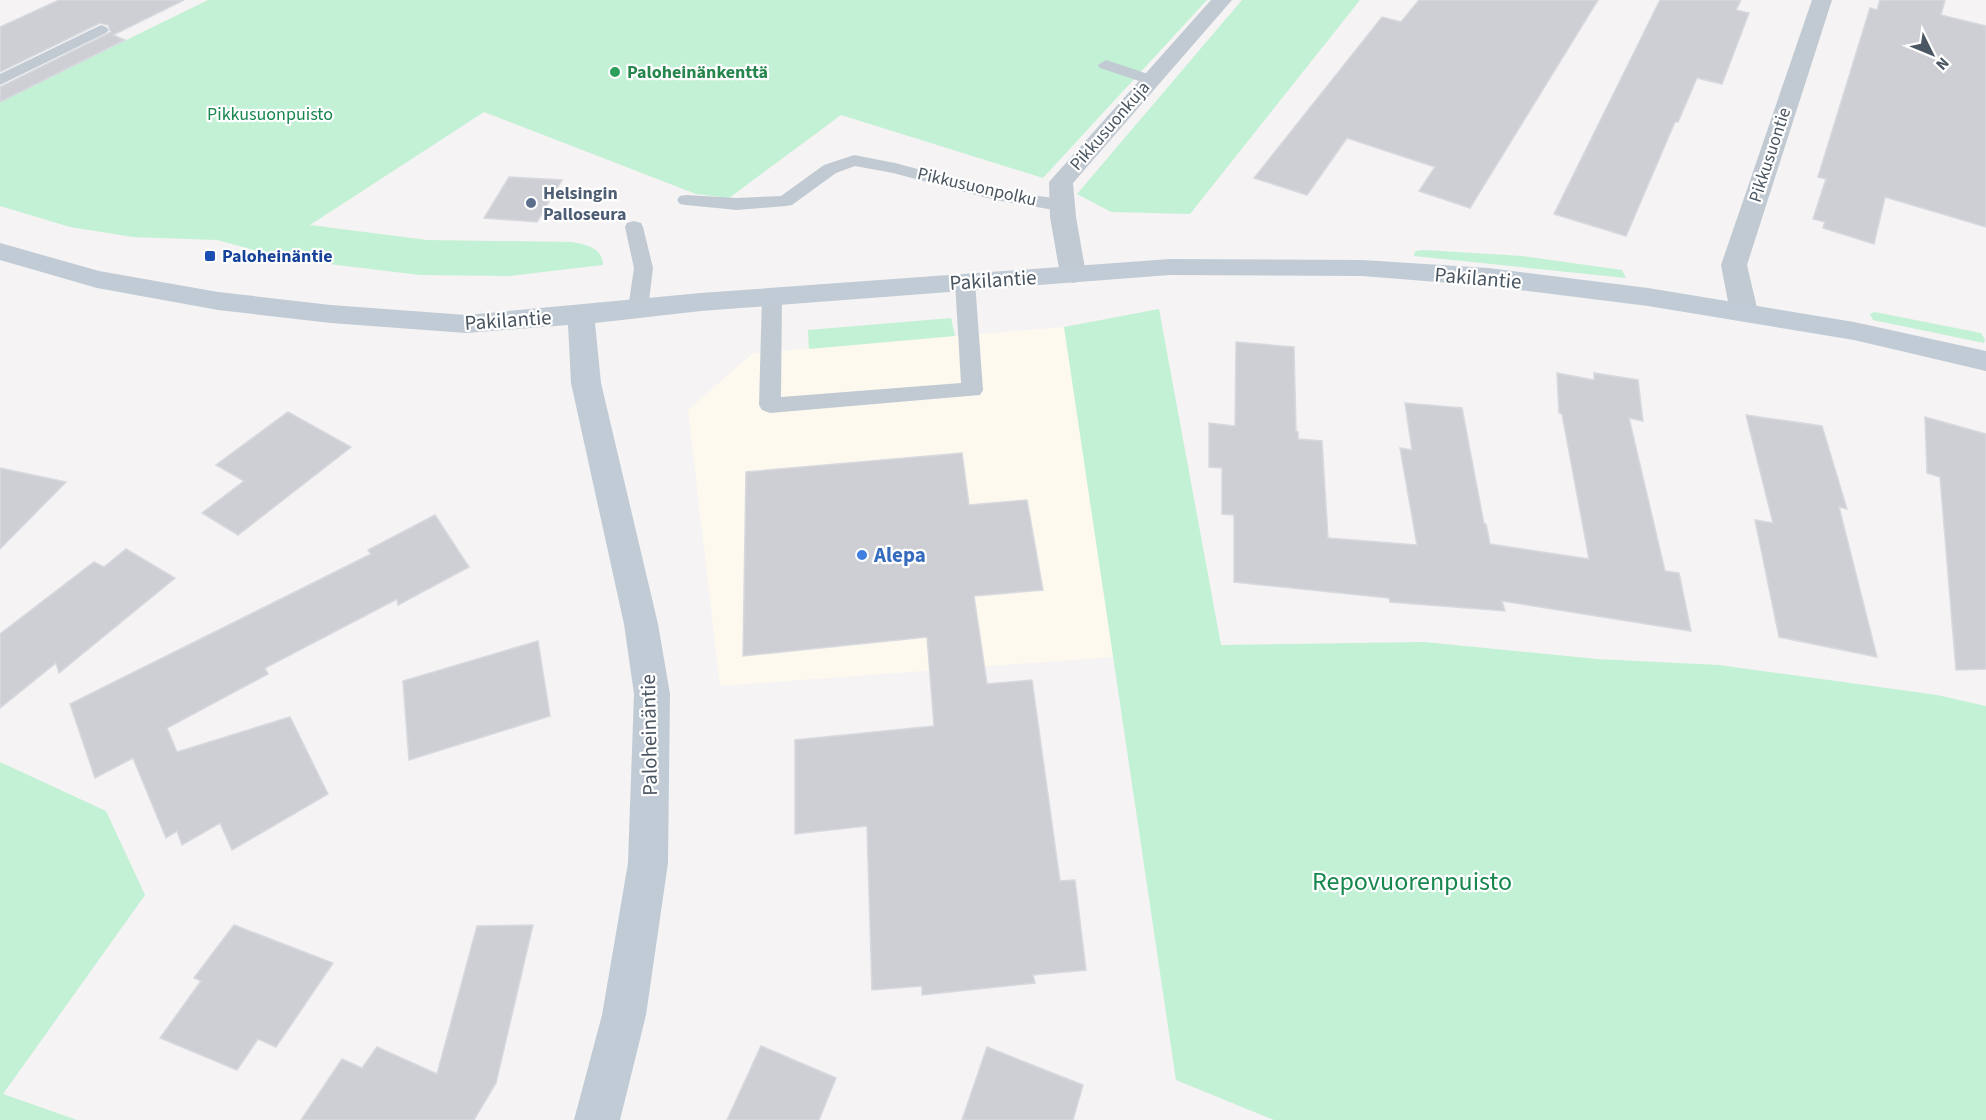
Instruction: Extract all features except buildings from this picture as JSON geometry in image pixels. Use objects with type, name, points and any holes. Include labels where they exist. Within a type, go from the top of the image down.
[{"type":"main road","name":"Pakilantie","points":[[0,251],[96,279],[218,302],[331,314],[466,324],[772,296],[1170,267],[1362,268],[1488,277],[1744,312],[1854,331],[1986,361]]},
{"type":"main road","name":"Paloheinäntie","points":[[581,315],[586,383],[640,624],[652,694],[648,863],[624,1015],[597,1120]]},
{"type":"street","name":"Pikkusuonkuja","points":[[1073,274],[1060,205],[1061,182],[1222,0]]},
{"type":"street","name":"Pikkusuontie","points":[[1744,312],[1734,265],[1822,0]]},
{"type":"lane","points":[[0,80],[101,30]]},
{"type":"lane","points":[[1106,65],[1151,80]]},
{"type":"lane","name":"Pikkusuonpolku","points":[[686,200],[737,204],[786,201],[830,169],[854,160],[895,168],[995,195],[1060,205]]},
{"type":"lane","points":[[634,227],[644,255],[645,273],[638,309]]},
{"type":"lane","points":[[772,296],[770,405],[972,390],[965,282]]},
{"type":"shaded area","points":[[1064,327],[1114,657],[720,686],[688,410],[753,353]]},
{"type":"green space","name":"Pikkusuonpuisto","points":[[208,0],[1207,0],[1043,178],[841,115],[729,198],[696,194],[484,112],[310,225],[427,240],[572,242],[593,248],[600,254],[603,265],[509,276],[420,275],[288,259],[217,240],[133,237],[70,227],[0,206],[0,102]]},
{"type":"green space","points":[[1242,0],[1360,0],[1190,214],[1111,212],[1077,194]]},
{"type":"green space","points":[[1415,251],[1522,256],[1622,270],[1626,278],[1414,256]]},
{"type":"green space","name":"Repovuorenpuisto","points":[[1159,309],[1221,645],[1424,642],[1597,659],[1719,665],[1937,695],[1986,706],[1986,1120],[1274,1120],[1176,1080],[1064,327]]},
{"type":"green space","points":[[1875,312],[1981,333],[1985,340],[1984,343],[1873,320],[1870,314]]},
{"type":"green space","points":[[951,318],[955,336],[809,349],[808,330]]},
{"type":"green space","points":[[0,762],[106,811],[145,895],[3,1094],[77,1120],[0,1120]]},
{"type":"place","name":"Paloheinänkenttä","points":[[615,72]]},
{"type":"place","name":"Helsingin Palloseura","points":[[531,203]]},
{"type":"place","name":"Paloheinäntie","points":[[210,256]]},
{"type":"place","name":"Alepa","points":[[862,555]]}]
